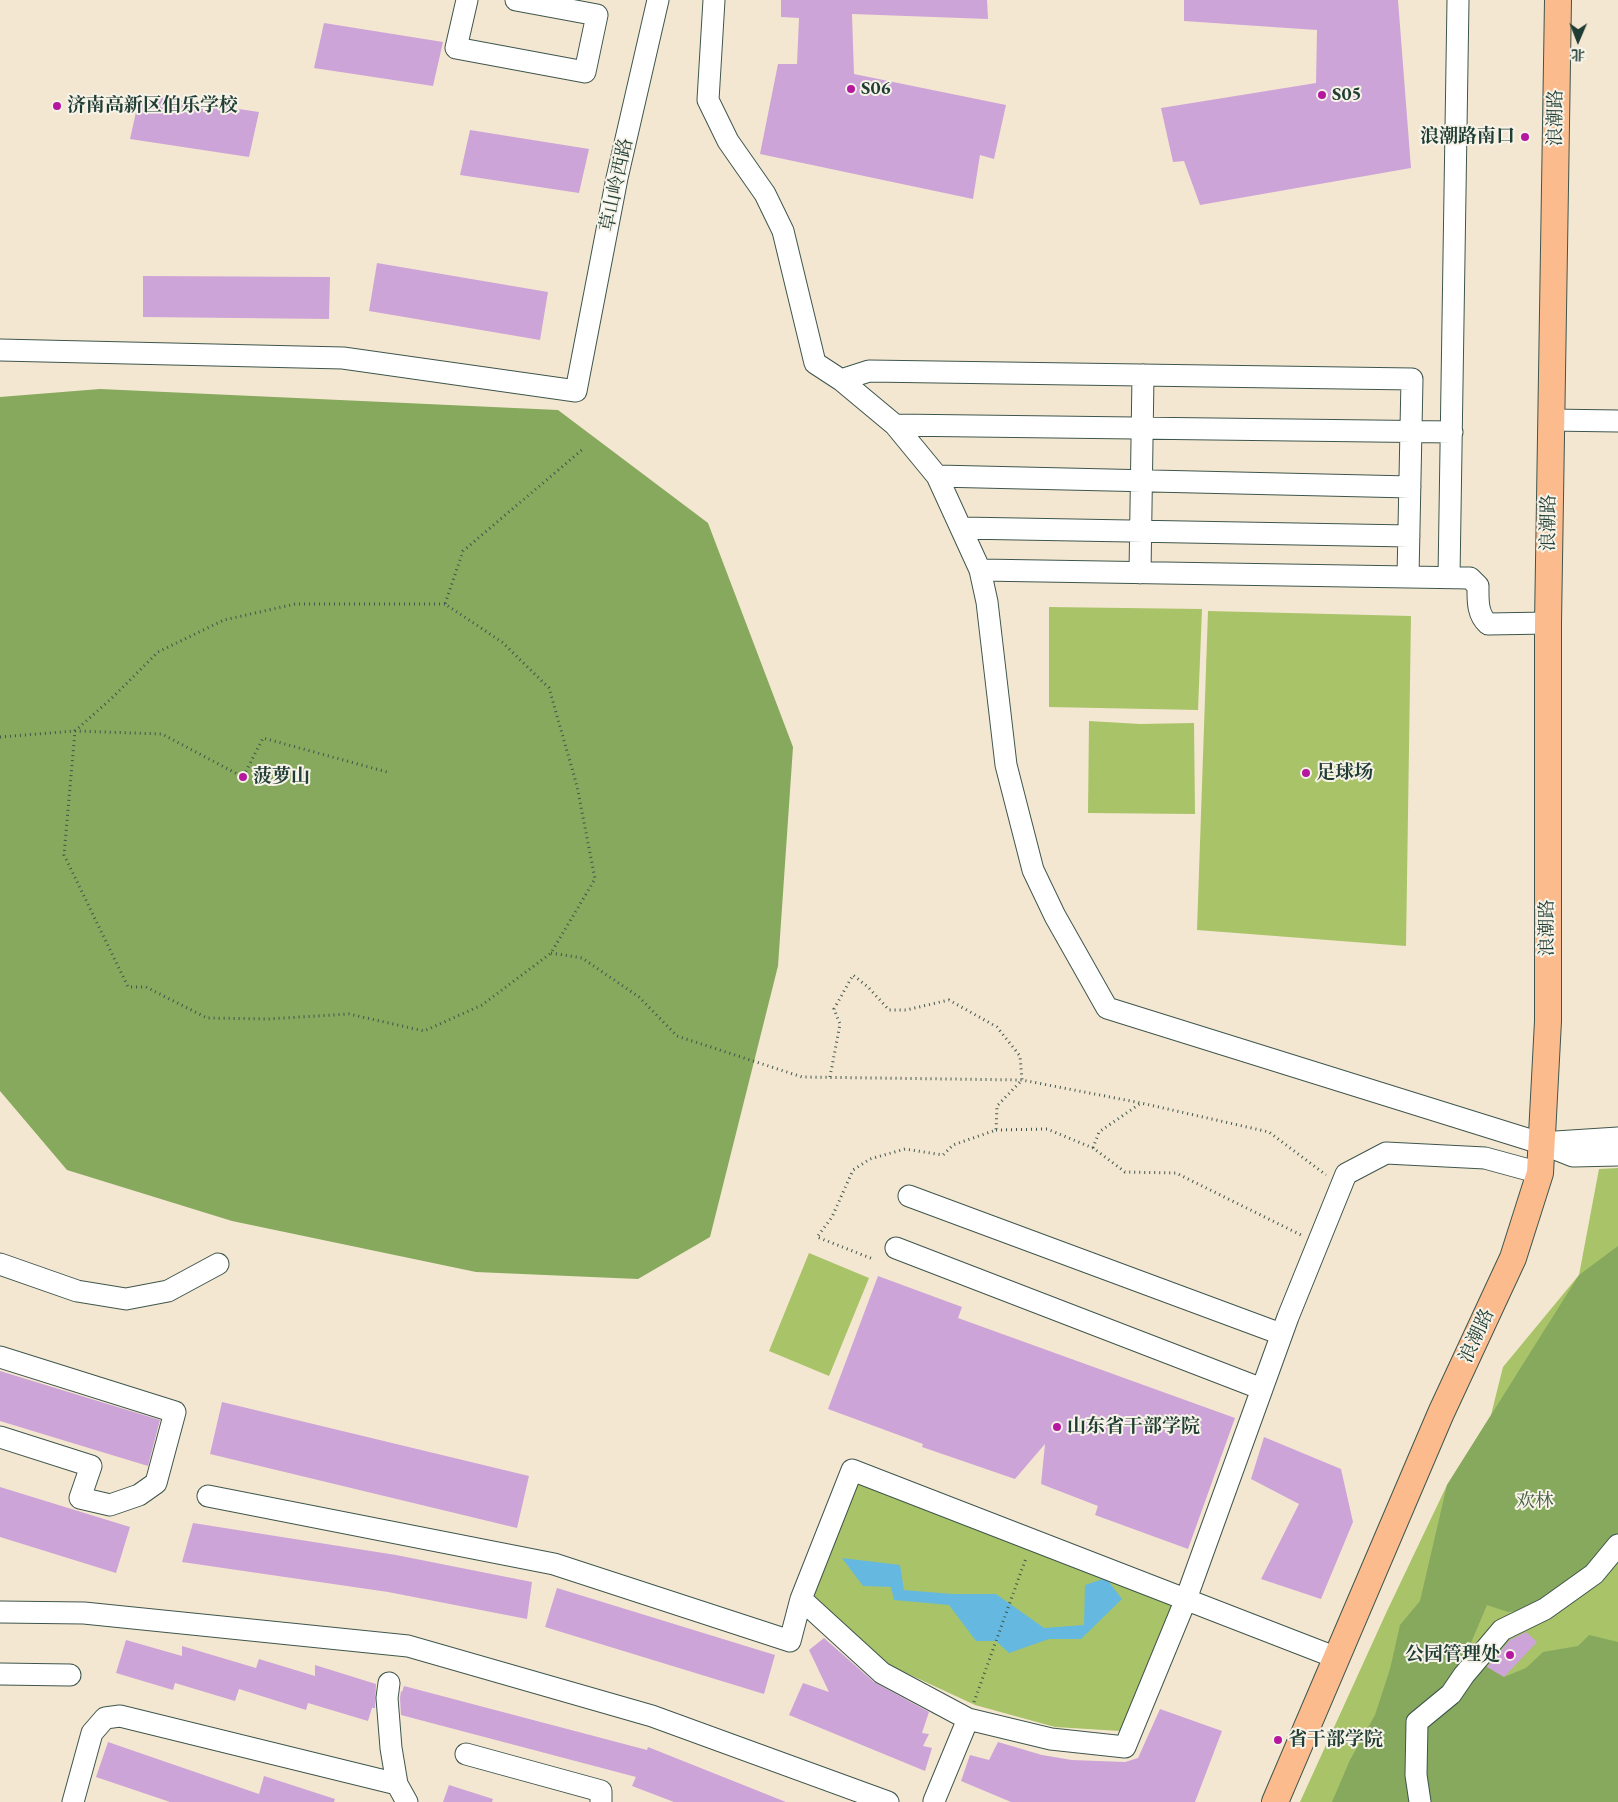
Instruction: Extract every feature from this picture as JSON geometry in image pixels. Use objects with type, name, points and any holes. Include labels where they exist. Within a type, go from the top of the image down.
[{"type":"main road","name":"浪潮路","points":[[1275,1802],[1441,1413],[1512,1258],[1540,1173],[1540,1143],[1548,1021],[1548,623],[1558,0]]},
{"type":"street","points":[[467,0],[456,48],[585,72],[597,15],[516,0]]},
{"type":"street","name":"草山岭西路","points":[[0,350],[343,358],[576,391],[617,178],[658,0]]},
{"type":"street","points":[[714,0],[708,100],[728,141],[765,194],[783,231],[815,363],[841,380],[895,425],[936,476],[962,528],[980,570],[987,602],[1006,765],[1033,870],[1055,916],[1107,1008],[1540,1143],[1573,1156],[1618,1155]]},
{"type":"street","points":[[1449,577],[1458,0]]},
{"type":"street","points":[[841,380],[869,372],[1412,379],[1408,577]]},
{"type":"street","points":[[1140,573],[1143,375]]},
{"type":"street","points":[[1550,420],[1618,421]]},
{"type":"street","points":[[895,425],[1452,432]]},
{"type":"street","points":[[936,476],[1410,488]]},
{"type":"street","points":[[962,528],[1409,536]]},
{"type":"street","points":[[980,570],[1470,578],[1478,586],[1481,618],[1488,624],[1548,623]]},
{"type":"street","points":[[1540,1143],[1618,1138]]},
{"type":"street","points":[[801,1599],[882,1674],[968,1719],[1051,1739],[1125,1746],[1186,1599],[1281,1334],[1346,1174],[1386,1154],[1485,1158],[1540,1173]]},
{"type":"street","points":[[909,1196],[1281,1334]]},
{"type":"street","points":[[896,1248],[1262,1388]]},
{"type":"street","points":[[0,1264],[77,1291],[126,1299],[168,1291],[218,1264]]},
{"type":"street","points":[[0,1357],[175,1412],[156,1483],[139,1495],[110,1505],[80,1498],[91,1466],[0,1437]]},
{"type":"street","points":[[208,1496],[554,1564],[790,1641],[801,1599],[852,1470],[1337,1658]]},
{"type":"street","points":[[1420,1802],[1416,1774],[1417,1722],[1451,1694],[1464,1674],[1502,1630],[1545,1609],[1594,1574],[1618,1545]]},
{"type":"street","points":[[0,1612],[84,1613],[408,1646],[652,1716],[888,1802]]},
{"type":"street","points":[[0,1674],[70,1675]]},
{"type":"street","points":[[73,1802],[92,1733],[105,1718],[120,1716],[402,1793],[391,1748],[387,1698],[389,1683]]},
{"type":"street","points":[[934,1801],[968,1719]]},
{"type":"street","points":[[466,1754],[601,1791],[601,1802]]},
{"type":"path","points":[[445,604],[463,551],[583,450]]},
{"type":"path","points":[[295,604],[445,604],[502,642],[549,688],[577,786],[595,880],[551,953],[482,1005],[424,1031],[349,1014],[268,1019],[207,1018],[146,987],[128,987],[64,854],[75,731],[112,698],[158,652],[224,620],[295,604]]},
{"type":"path","points":[[0,737],[75,731],[162,734],[243,777],[263,738],[387,772]]},
{"type":"path","points":[[551,953],[582,958],[638,997],[677,1036],[802,1077],[1022,1080],[1141,1103],[1269,1132],[1325,1175],[1346,1174]]},
{"type":"path","points":[[830,1077],[840,1024],[834,1009],[853,975],[868,986],[889,1010],[906,1010],[949,1000],[997,1026],[1020,1056],[1022,1080],[997,1106],[996,1130]]},
{"type":"path","points":[[1093,1148],[1099,1132],[1141,1103]]},
{"type":"path","points":[[873,1260],[817,1237],[832,1216],[853,1170],[870,1159],[905,1149],[943,1155],[953,1145],[996,1130],[1047,1129],[1093,1148],[1125,1172],[1176,1173],[1318,1243]]},
{"type":"path","points":[[968,1719],[1033,1540]]},
{"type":"green space","points":[[100,389],[558,410],[708,523],[793,747],[778,966],[710,1237],[638,1279],[476,1272],[232,1221],[67,1170],[0,1091],[0,397]]},
{"type":"green space","points":[[1049,607],[1202,609],[1198,710],[1049,707]]},
{"type":"green space","name":"足球场","points":[[1208,611],[1411,616],[1406,946],[1197,930]]},
{"type":"green space","points":[[1089,721],[1140,724],[1194,723],[1195,814],[1088,813]]},
{"type":"green space","points":[[1618,1168],[1618,1802],[1300,1802],[1447,1485],[1491,1415],[1503,1367],[1579,1275],[1599,1169]]},
{"type":"green space","name":"欢林","points":[[1618,1246],[1618,1549],[1534,1608],[1508,1612],[1487,1605],[1456,1678],[1416,1715],[1415,1802],[1332,1802],[1350,1760],[1375,1715],[1390,1669],[1400,1625],[1420,1601],[1447,1485],[1579,1275]]},
{"type":"green space","points":[[809,1253],[869,1278],[829,1376],[769,1351]]},
{"type":"green space","points":[[858,1482],[1175,1605],[1120,1731],[1055,1727],[975,1705],[889,1665],[813,1598]]},
{"type":"green space","points":[[1589,1635],[1618,1642],[1618,1802],[1427,1802],[1423,1739],[1431,1714],[1467,1676],[1486,1666],[1504,1677],[1526,1668],[1543,1652],[1578,1646]]},
{"type":"water","points":[[842,1558],[900,1565],[904,1590],[952,1594],[996,1594],[1044,1628],[1084,1625],[1085,1585],[1106,1578],[1122,1599],[1081,1639],[1049,1639],[1009,1653],[996,1641],[976,1641],[949,1605],[894,1600],[891,1587],[863,1586]]},
{"type":"building","name":"S06","points":[[781,0],[987,0],[988,19],[852,14],[854,74],[1006,105],[994,159],[980,155],[973,199],[760,154],[778,64],[797,64],[799,18],[781,17]]},
{"type":"building","name":"S05","points":[[1184,0],[1398,0],[1411,168],[1200,205],[1184,161],[1173,162],[1161,108],[1316,83],[1317,30],[1184,21]]},
{"type":"building","points":[[324,23],[443,42],[433,86],[314,68]]},
{"type":"building","points":[[140,94],[259,112],[249,157],[130,139]]},
{"type":"building","points":[[470,130],[589,149],[579,193],[460,175]]},
{"type":"building","points":[[377,263],[548,292],[540,340],[369,311]]},
{"type":"building","points":[[143,276],[330,277],[329,319],[143,317]]},
{"type":"building","points":[[878,1276],[962,1307],[958,1318],[1235,1418],[1188,1549],[1095,1515],[1098,1506],[1041,1484],[1045,1444],[1015,1479],[922,1447],[923,1444],[828,1409]]},
{"type":"building","points":[[0,1371],[160,1420],[148,1466],[0,1421]]},
{"type":"building","points":[[222,1402],[529,1476],[517,1528],[210,1454]]},
{"type":"building","points":[[1264,1437],[1341,1469],[1353,1522],[1321,1599],[1261,1579],[1299,1504],[1251,1479]]},
{"type":"building","points":[[0,1487],[130,1527],[116,1573],[0,1537]]},
{"type":"building","points":[[193,1523],[396,1555],[532,1582],[527,1619],[388,1592],[182,1562]]},
{"type":"building","points":[[557,1588],[775,1655],[764,1694],[545,1627]]},
{"type":"building","name":"公园管理处","points":[[1526,1632],[1537,1642],[1504,1677],[1487,1667],[1510,1640]]},
{"type":"building","points":[[824,1638],[874,1682],[929,1712],[922,1733],[929,1734],[923,1746],[932,1748],[925,1771],[789,1715],[803,1683],[829,1692],[809,1650]]},
{"type":"building","points":[[126,1640],[182,1656],[182,1646],[256,1668],[259,1659],[315,1676],[315,1665],[376,1684],[375,1708],[372,1708],[368,1721],[308,1703],[306,1710],[239,1689],[235,1701],[175,1683],[173,1690],[116,1673]]},
{"type":"building","points":[[404,1686],[647,1750],[648,1747],[786,1802],[674,1802],[632,1786],[636,1777],[401,1715],[400,1698]]},
{"type":"building","points":[[1160,1709],[1222,1731],[1195,1802],[1011,1802],[961,1781],[970,1755],[989,1760],[998,1742],[1042,1755],[1072,1760],[1125,1762],[1138,1758]]},
{"type":"building","points":[[108,1742],[259,1794],[264,1776],[335,1799],[334,1802],[170,1802],[96,1777]]},
{"type":"building","points":[[449,1785],[493,1799],[492,1802],[443,1802]]},
{"type":"place","name":"S06","points":[[851,89]]},
{"type":"place","name":"S05","points":[[1322,95]]},
{"type":"place","name":"济南高新区伯乐学校","points":[[57,106]]},
{"type":"place","name":"浪潮路南口","points":[[1525,137]]},
{"type":"place","name":"足球场","points":[[1306,773]]},
{"type":"place","name":"菠萝山","points":[[243,777]]},
{"type":"place","name":"山东省干部学院","points":[[1057,1427]]},
{"type":"place","name":"公园管理处","points":[[1510,1655]]},
{"type":"place","name":"省干部学院","points":[[1278,1740]]}]
